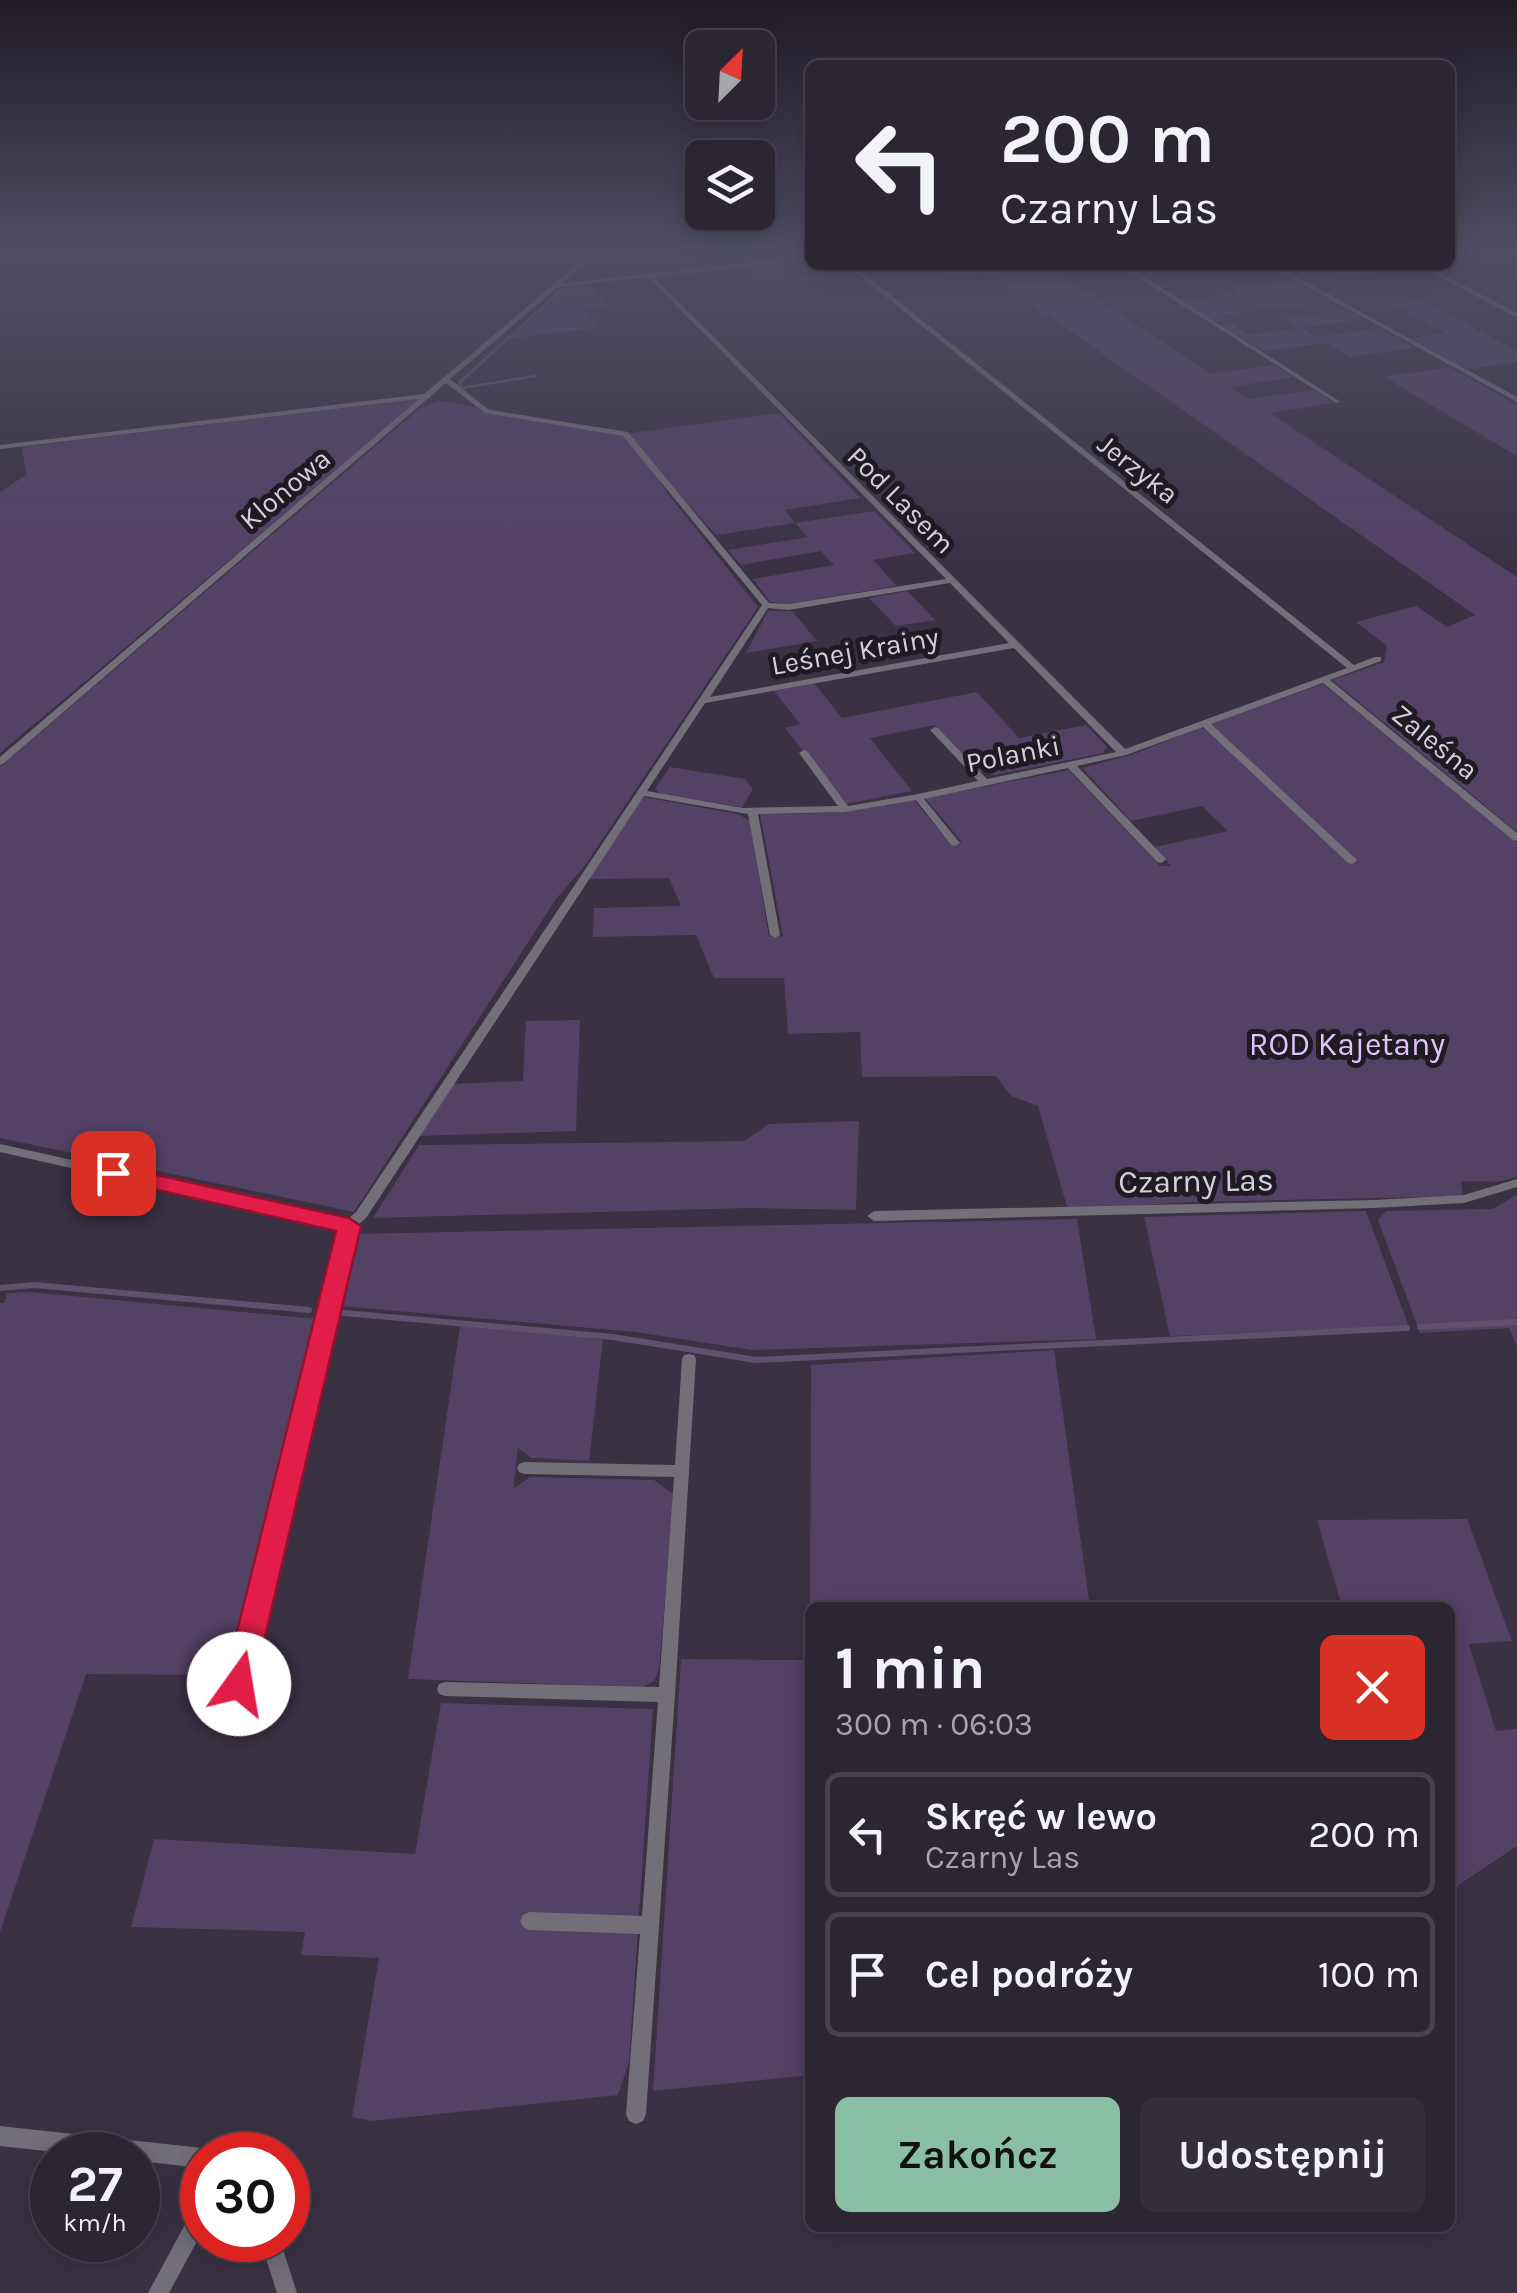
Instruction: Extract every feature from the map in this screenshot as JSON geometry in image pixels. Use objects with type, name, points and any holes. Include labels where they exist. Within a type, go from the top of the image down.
[{"type":"street","name":"Klonowa","points":[[0,762],[474,357]]},
{"type":"street","name":"Pod Lasem","points":[[730,357],[1123,753]]},
{"type":"street","name":"Jerzyka","points":[[964,357],[1354,669]]},
{"type":"street","points":[[1267,357],[1338,402]]},
{"type":"street","points":[[1439,357],[1517,400]]},
{"type":"street","points":[[447,380],[488,412],[626,434],[766,605],[788,608],[950,581]]},
{"type":"street","points":[[0,447],[429,396]]},
{"type":"street","points":[[239,1684],[349,1226],[361,1214],[766,605]]},
{"type":"street","name":"Leśnej Krainy","points":[[702,701],[1015,645]]},
{"type":"street","name":"Polanki","points":[[641,793],[753,811],[844,810],[918,797],[1123,753],[1378,659]]},
{"type":"street","name":"Zaleśna","points":[[1325,680],[1517,838]]},
{"type":"street","points":[[1206,724],[1352,861]]},
{"type":"street","points":[[935,730],[984,782]]},
{"type":"street","points":[[804,753],[844,810]]},
{"type":"street","points":[[1071,765],[1161,860]]},
{"type":"street","points":[[918,797],[956,843]]},
{"type":"street","points":[[753,811],[776,936]]},
{"type":"street","points":[[0,1148],[349,1226]]},
{"type":"street","name":"Czarny Las","points":[[874,1216],[1374,1204],[1464,1199],[1517,1183]]},
{"type":"street","points":[[636,2114],[688,1359]]},
{"type":"street","points":[[524,1468],[679,1471]]},
{"type":"street","points":[[445,1689],[667,1695]]},
{"type":"street","points":[[529,1921],[647,1924]]},
{"type":"street","points":[[0,2136],[180,2156]]},
{"type":"street","points":[[158,2293],[180,2253]]},
{"type":"street","points":[[277,2262],[287,2293]]},
{"type":"green space","points":[[1107,357],[1185,357],[1210,374],[1274,365],[1293,377],[1230,387],[1248,399],[1313,390],[1334,403],[1270,413],[1517,577],[1517,832],[1332,680],[1384,662],[1387,646],[1356,622],[1416,606],[1447,627],[1475,615]]},
{"type":"green space","points":[[1445,357],[1517,357],[1517,362],[1467,369]]},
{"type":"green space","points":[[1450,367],[1517,405],[1517,456],[1384,377]]},
{"type":"green space","points":[[421,399],[0,753],[0,492],[26,475],[22,447]]},
{"type":"green space","points":[[439,401],[632,433],[779,413],[860,498],[785,510],[795,523],[716,535],[646,457],[668,494],[758,607],[583,868],[556,899],[354,1212],[0,1138],[0,767],[419,409]]},
{"type":"green space","points":[[874,511],[915,553],[873,560],[897,586],[786,604],[770,602],[753,579],[834,565],[821,551],[741,565],[728,550],[808,537],[795,523]]},
{"type":"green space","points":[[907,591],[935,620],[896,626],[869,598]]},
{"type":"green space","points":[[768,611],[792,611],[817,641],[746,653]]},
{"type":"green space","points":[[814,683],[842,718],[977,692],[1019,738],[1086,725],[1107,747],[1103,753],[995,775],[981,772],[935,725],[870,738],[912,791],[846,804],[785,728],[800,724],[774,691]]},
{"type":"green space","name":"ROD Kajetany","points":[[1323,684],[1517,842],[1517,1176],[1496,1182],[1461,1182],[1463,1196],[1191,1202],[1068,1210],[1038,1106],[1011,1096],[996,1076],[862,1077],[860,1032],[788,1034],[784,978],[714,978],[696,935],[593,937],[594,908],[681,906],[669,878],[587,879],[643,797],[738,814],[750,821],[769,937],[783,936],[760,814],[834,813],[914,800],[951,845],[962,842],[925,798],[1069,770],[1160,866],[1171,866],[1155,847],[1228,831],[1202,806],[1131,821],[1082,768],[1134,754],[1199,728],[1206,730],[1349,863],[1359,862],[1210,724]]},
{"type":"green space","points":[[670,767],[745,779],[753,789],[742,807],[661,794],[655,789]]},
{"type":"green space","points":[[580,1020],[576,1131],[417,1136],[452,1084],[523,1081],[526,1021]]},
{"type":"green space","points":[[859,1121],[856,1210],[750,1208],[373,1218],[419,1145],[744,1141],[769,1124]]},
{"type":"green space","points":[[1517,1195],[1517,1346],[1509,1328],[1420,1333],[1378,1220],[1386,1211],[1492,1209]]},
{"type":"green space","points":[[1366,1211],[1409,1327],[1170,1336],[1144,1217]]},
{"type":"green space","points":[[1077,1219],[1096,1339],[751,1350],[636,1332],[340,1306],[355,1234]]},
{"type":"green space","points":[[7,1293],[317,1319],[236,1657],[225,1675],[86,1674],[0,1932],[0,1303],[4,1303]]},
{"type":"green space","points":[[460,1326],[603,1339],[589,1461],[531,1458],[518,1448],[513,1489],[530,1477],[654,1480],[674,1495],[659,1670],[654,1681],[643,1687],[408,1679]]},
{"type":"green space","points":[[1054,1350],[1089,1602],[810,1602],[811,1365]]},
{"type":"green space","points":[[1467,1519],[1512,1641],[1469,1644],[1496,1731],[1517,1729],[1517,1846],[1457,1886],[1455,1602],[1341,1602],[1317,1520]]},
{"type":"green space","points":[[681,1659],[805,1660],[805,2076],[653,2091]]},
{"type":"green space","points":[[441,1703],[653,1709],[629,2062],[618,2095],[372,2121],[352,2117],[379,1958],[301,1955],[305,1932],[131,1927],[154,1839],[415,1854]]},
{"type":"waterway","points":[[487,357],[460,382],[461,388],[536,376]]},
{"type":"waterway","points":[[0,1288],[35,1285],[309,1310]]},
{"type":"waterway","points":[[344,1313],[613,1337],[756,1360],[1407,1328]]},
{"type":"waterway","points":[[1420,1327],[1517,1322]]},
{"type":"route","points":[[113,1173],[349,1226],[239,1684]]}]
